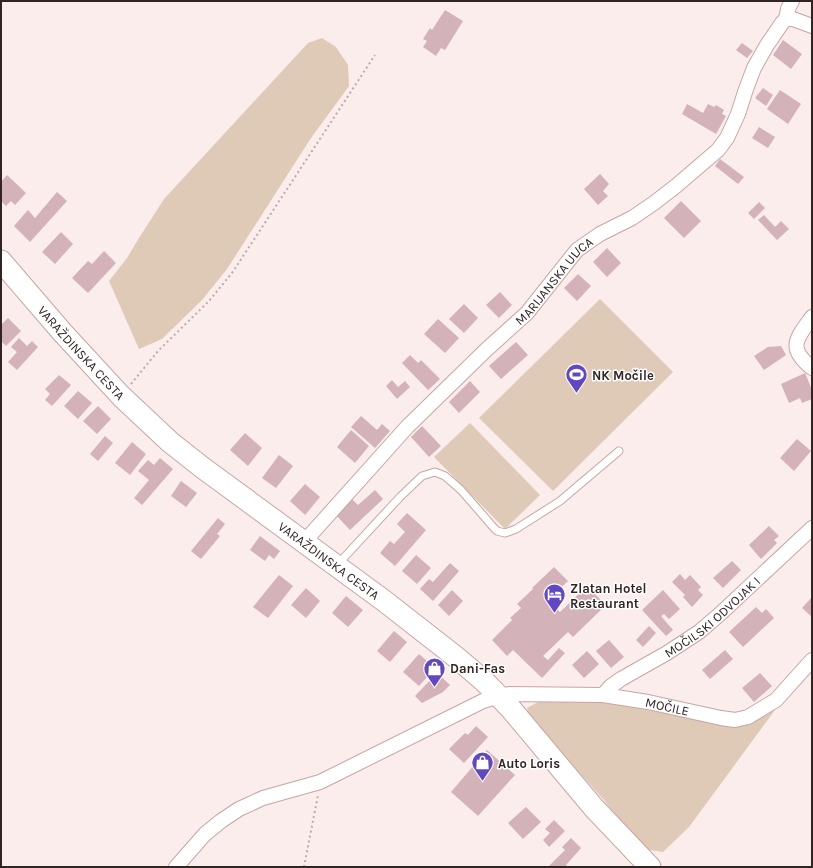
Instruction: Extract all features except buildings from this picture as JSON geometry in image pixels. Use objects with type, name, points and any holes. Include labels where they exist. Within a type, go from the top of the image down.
[{"type":"main road","name":"VARAŽDINSKA CESTA","points":[[1,261],[62,332],[121,396],[170,442],[388,604],[456,657],[499,696],[594,808],[650,867]]},
{"type":"street","name":"MARIJANSKA ULICA","points":[[304,542],[407,427],[487,349],[527,313],[577,250],[600,234],[632,218],[654,203],[718,150],[727,138],[738,114],[754,68],[767,45],[786,19],[788,9],[792,1]]},
{"type":"street","points":[[786,19],[793,19],[812,26]]},
{"type":"street","points":[[812,317],[802,330],[796,347],[799,356],[812,368]]},
{"type":"street","name":"MOČILSKI ODVOJAK I","points":[[603,695],[610,687],[621,679],[667,653],[704,628],[812,528]]},
{"type":"street","name":"MOČILE","points":[[176,867],[205,834],[239,809],[263,798],[320,782],[478,704],[499,696],[528,694],[603,695],[648,702],[735,720],[748,717],[776,700],[812,660]]},
{"type":"lane","points":[[336,566],[400,496],[422,476],[435,472],[445,476],[461,490],[497,531],[505,533],[516,529],[560,501],[619,451]]},
{"type":"path","points":[[121,396],[158,351],[209,301],[232,272],[374,55]]},
{"type":"path","points":[[304,867],[320,782]]},
{"type":"shaded area","points":[[322,38],[336,47],[348,65],[349,86],[311,138],[227,269],[202,300],[162,339],[139,349],[109,281],[127,258],[164,199],[308,43]]},
{"type":"shaded area","name":"NK Močile","points":[[600,299],[673,372],[553,491],[479,418]]},
{"type":"shaded area","points":[[470,423],[540,495],[505,529],[434,457]]},
{"type":"shaded area","points":[[596,701],[692,718],[748,722],[775,710],[689,827],[663,852],[639,847],[604,800],[530,718],[527,708],[538,702]]},
{"type":"place","name":"NK Močile","points":[[576,394]]},
{"type":"place","name":"Zlatan Hotel Restaurant","points":[[554,614]]},
{"type":"place","name":"Dani-Fas","points":[[434,688]]},
{"type":"place","name":"Auto Loris","points":[[483,782]]}]
